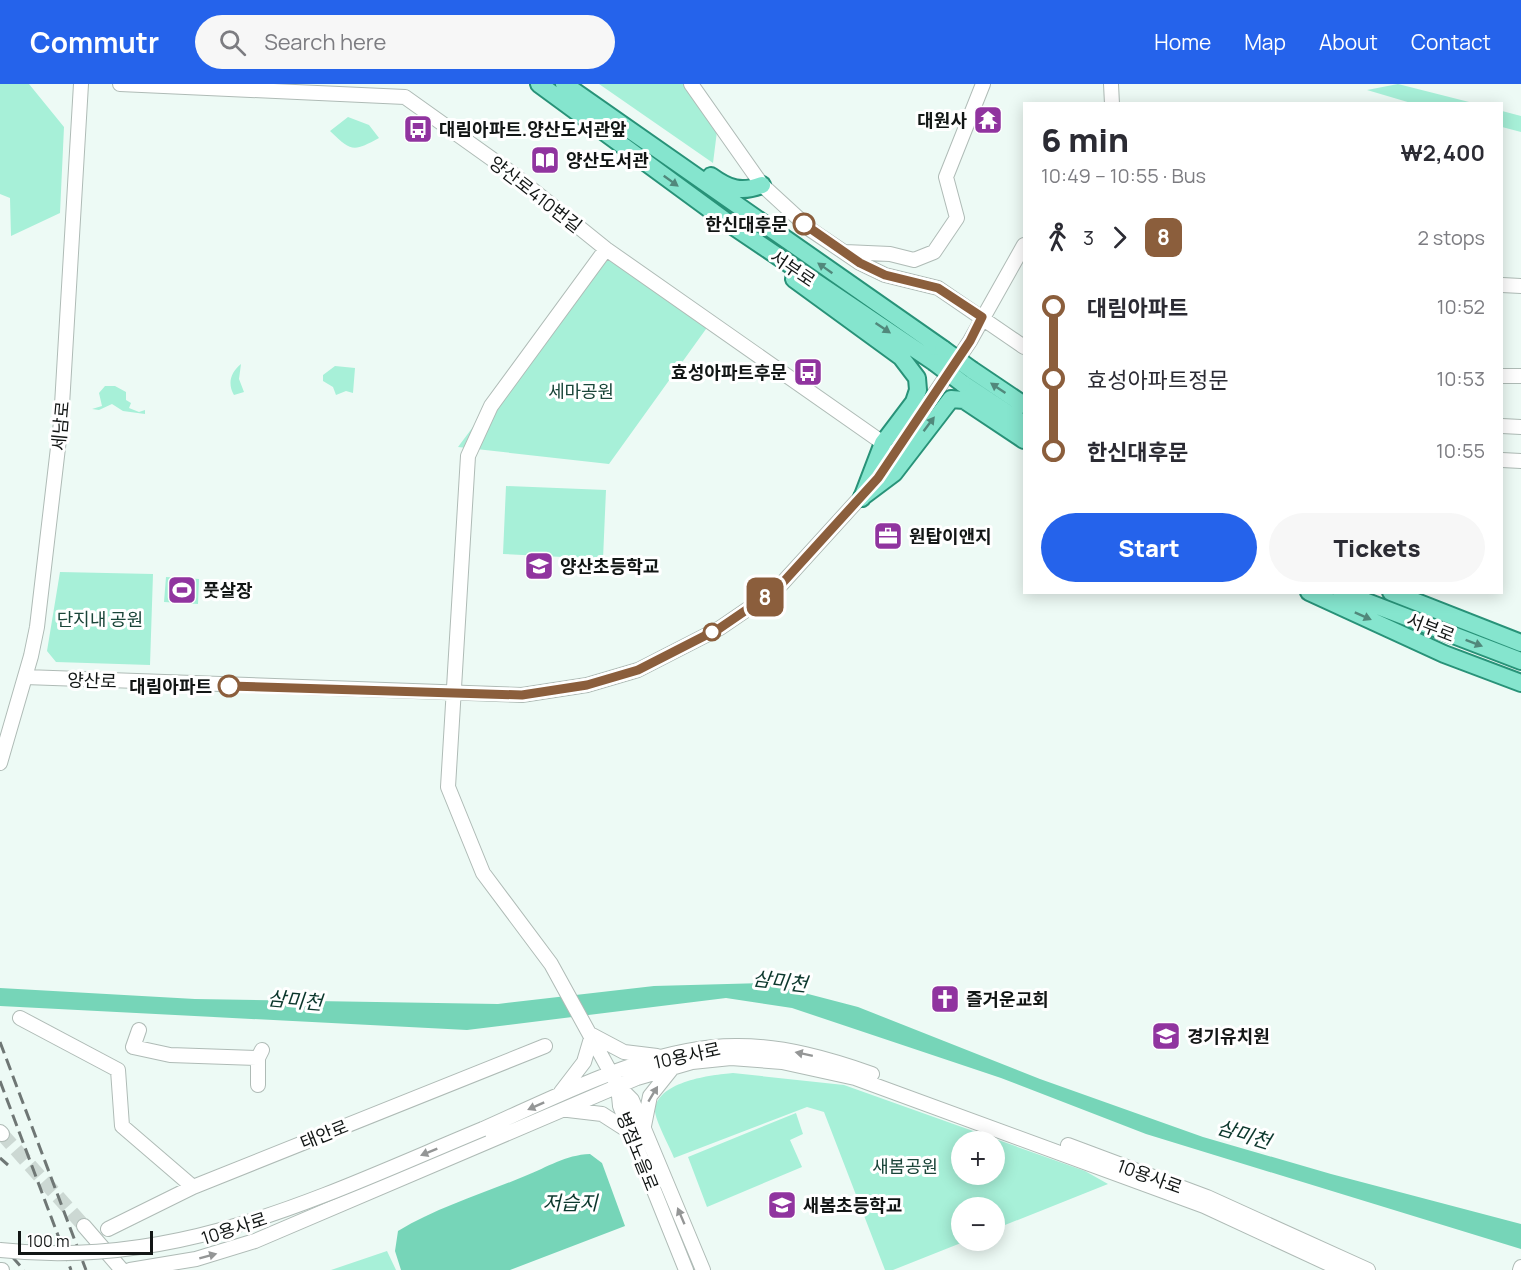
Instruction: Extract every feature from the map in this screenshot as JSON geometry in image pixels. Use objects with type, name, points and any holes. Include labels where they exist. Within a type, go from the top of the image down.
[{"type":"main road","name":"서부로","points":[[539,84],[727,222],[938,356]]},
{"type":"main road","name":"서부로","points":[[564,84],[938,356]]},
{"type":"main road","points":[[636,137],[668,147],[726,186],[738,190],[762,185]]},
{"type":"main road","points":[[727,222],[812,295],[901,357],[917,378],[918,390],[914,402],[883,443],[862,498]]},
{"type":"main road","points":[[938,356],[967,376],[1023,423]]},
{"type":"main road","points":[[967,376],[1023,404]]},
{"type":"main road","points":[[862,498],[894,473],[951,399],[964,400],[1023,439]]},
{"type":"main road","points":[[1313,594],[1444,654],[1521,683]]},
{"type":"main road","name":"서부로","points":[[1346,594],[1521,661]]},
{"type":"main road","name":"서부로","points":[[1396,594],[1521,643]]},
{"type":"main road","points":[[1401,594],[1420,604]]},
{"type":"street","name":"세남로","points":[[0,763],[37,627],[61,422],[81,84]]},
{"type":"street","name":"양산로410번길","points":[[120,84],[402,91],[513,174],[606,249],[883,443]]},
{"type":"street","points":[[691,84],[762,185],[796,218],[843,251],[885,275],[938,288],[1023,346]]},
{"type":"street","points":[[843,251],[890,254],[914,260],[934,252],[957,218],[946,177],[983,84]]},
{"type":"street","points":[[1111,84],[1112,102]]},
{"type":"street","name":"병점노을로","points":[[606,249],[491,406],[468,456],[448,787],[483,873],[551,964],[592,1035],[615,1080],[620,1106],[637,1130],[704,1270]]},
{"type":"street","name":"양산로","points":[[25,677],[522,695],[554,692],[638,670],[720,628],[777,589],[862,498],[878,478],[970,341],[1023,249]]},
{"type":"street","points":[[1503,285],[1521,286]]},
{"type":"street","points":[[1503,376],[1521,376]]},
{"type":"street","points":[[1503,426],[1521,427]]},
{"type":"street","points":[[883,443],[887,464]]},
{"type":"street","points":[[1503,460],[1521,461]]},
{"type":"street","points":[[20,1018],[118,1070],[122,1126],[193,1187]]},
{"type":"street","points":[[139,1030],[134,1047],[170,1055],[260,1054],[258,1085]]},
{"type":"street","points":[[556,1097],[577,1074],[592,1035],[624,1052],[668,1062],[650,1096],[637,1130],[597,1112],[562,1110]]},
{"type":"street","name":"태안로","points":[[108,1229],[193,1187],[544,1046]]},
{"type":"street","name":"10용사로","points":[[130,1270],[196,1259],[255,1241],[486,1136],[556,1097],[615,1080],[708,1048],[749,1046],[781,1049],[847,1065],[1207,1197],[1368,1270]]},
{"type":"street","name":"10용사로","points":[[668,1062],[750,1058],[804,1066],[855,1078],[1204,1206],[1342,1270]]},
{"type":"street","name":"10용사로","points":[[0,1250],[88,1255],[139,1252],[190,1242],[289,1210],[562,1110],[615,1080]]},
{"type":"street","name":"병점노을로","points":[[637,1130],[686,1270]]},
{"type":"street","points":[[84,1226],[122,1270]]},
{"type":"green space","points":[[0,84],[29,84],[64,127],[60,213],[11,236],[10,198],[0,194]]},
{"type":"green space","points":[[599,84],[691,84],[718,123],[713,163]]},
{"type":"green space","points":[[1398,84],[1469,102],[1408,102],[1367,90]]},
{"type":"green space","points":[[1503,111],[1521,116],[1521,132],[1503,127]]},
{"type":"green space","points":[[348,117],[369,125],[379,138],[353,148],[343,143],[330,131]]},
{"type":"green space","name":"세마공원","points":[[606,249],[711,322],[609,464],[458,447]]},
{"type":"green space","points":[[241,364],[239,379],[244,392],[234,395],[231,378]]},
{"type":"green space","points":[[335,366],[355,368],[353,393],[346,391],[336,395],[333,387],[323,381],[323,375]]},
{"type":"green space","points":[[105,386],[115,386],[126,392],[126,400],[131,403],[129,408],[139,412],[145,410],[145,414],[123,411],[112,404],[99,410],[92,409],[102,406],[99,393]]},
{"type":"green space","points":[[506,486],[606,490],[603,559],[503,554]]},
{"type":"green space","name":"단지내 공원","points":[[60,572],[153,574],[150,665],[56,662],[47,651]]},
{"type":"green space","name":"풋살장","points":[[166,577],[199,579],[198,604],[164,602]]},
{"type":"green space","name":"새봄공원","points":[[733,1073],[844,1085],[973,1131],[951,1131],[951,1185],[1005,1185],[1005,1142],[1085,1171],[1108,1184],[1005,1225],[1005,1197],[951,1197],[951,1247],[893,1270],[885,1270],[824,1112],[807,1107],[674,1158],[655,1114],[655,1109],[659,1099],[666,1092],[687,1081]]},
{"type":"green space","points":[[796,1113],[803,1134],[790,1140],[802,1167],[707,1207],[688,1157]]},
{"type":"green space","points":[[387,1251],[396,1270],[331,1270]]},
{"type":"water","points":[[766,983],[858,1007],[1040,1079],[1203,1137],[1331,1174],[1521,1224],[1521,1249],[1146,1134],[1001,1078],[792,1008],[726,998],[467,1030],[0,1006],[0,988],[195,999],[498,1004],[654,986]]},
{"type":"water","name":"저습지","points":[[590,1154],[602,1163],[625,1226],[510,1270],[401,1270],[395,1251],[398,1231],[444,1208],[557,1162]]},
{"type":"tunnel","points":[[2,1134],[84,1226]]},
{"type":"railway","points":[[0,1042],[86,1270]]},
{"type":"railway","points":[[0,1081],[71,1270]]},
{"type":"railway","points":[[0,1158],[8,1165]]},
{"type":"railway","points":[[0,1243],[24,1270]]},
{"type":"bus line","name":"8","points":[[229,686],[453,694],[522,695],[554,692],[638,670],[720,628],[777,589],[878,478],[970,341],[982,317],[938,288],[885,275],[860,263],[804,224]]},
{"type":"place","name":"대원사","points":[[988,120]]},
{"type":"place","name":"대림아파트.양산도서관앞","points":[[418,129]]},
{"type":"place","name":"양산도서관","points":[[545,160]]},
{"type":"place","name":"한신대후문","points":[[804,224]]},
{"type":"place","name":"효성아파트후문","points":[[808,372]]},
{"type":"place","name":"원탑이앤지","points":[[888,536]]},
{"type":"place","name":"양산초등학교","points":[[539,566]]},
{"type":"place","name":"풋살장","points":[[182,590]]},
{"type":"place","name":"대림아파트","points":[[229,686]]},
{"type":"place","name":"즐거운교회","points":[[945,999]]},
{"type":"place","name":"경기유치원","points":[[1166,1036]]},
{"type":"place","name":"새봄초등학교","points":[[782,1205]]},
{"type":"water label","name":"삼미천","points":[[780,981]]},
{"type":"water label","name":"삼미천","points":[[295,1000]]},
{"type":"water label","name":"삼미천","points":[[1244,1134]]}]
